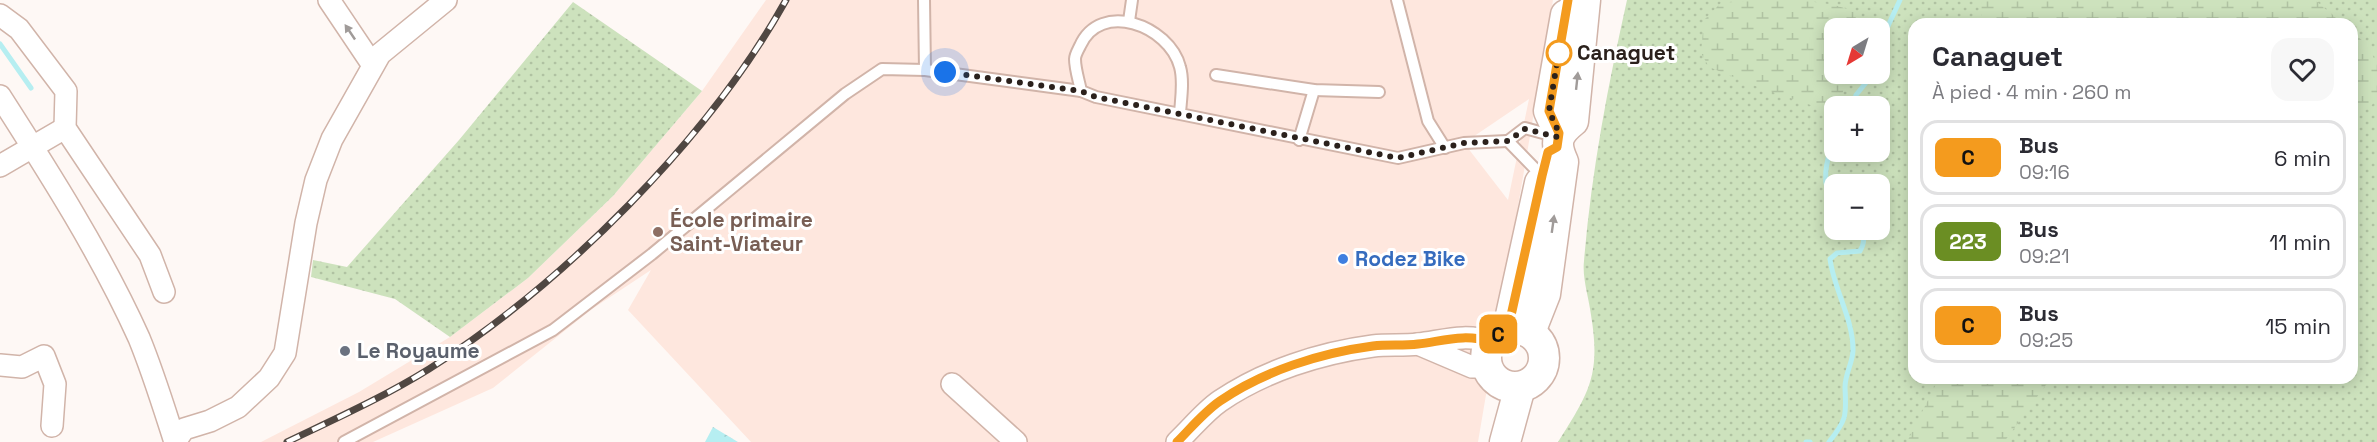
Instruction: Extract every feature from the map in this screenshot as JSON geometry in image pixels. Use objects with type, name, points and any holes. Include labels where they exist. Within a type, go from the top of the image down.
[{"type":"main road","points":[[1506,357],[1545,294],[1563,162],[1549,111],[1568,0]]},
{"type":"main road","points":[[1506,438],[1506,357],[1548,152],[1573,121],[1585,0]]},
{"type":"street","points":[[329,0],[372,64]]},
{"type":"street","points":[[175,442],[184,429],[210,421],[238,407],[269,378],[285,353],[306,223],[316,180],[332,139],[372,64],[380,54],[447,0]]},
{"type":"street","points":[[0,15],[20,29],[66,91],[65,128],[150,255],[164,292]]},
{"type":"street","points":[[0,96],[32,146],[120,299],[140,340],[175,442]]},
{"type":"street","points":[[0,166],[65,128]]},
{"type":"street","points":[[1177,442],[1218,402],[1256,380],[1328,354],[1374,345],[1418,344],[1446,338],[1479,338],[1506,357]]},
{"type":"street","points":[[1418,344],[1472,367],[1506,357]]},
{"type":"street","points":[[0,365],[22,367],[44,356],[55,384],[52,426]]},
{"type":"street","points":[[952,384],[1016,442]]},
{"type":"lane","points":[[924,0],[925,70]]},
{"type":"lane","points":[[1129,21],[1132,0]]},
{"type":"lane","points":[[1397,0],[1428,121],[1445,148]]},
{"type":"lane","points":[[1081,91],[1075,58],[1085,35],[1100,23],[1129,21],[1147,27],[1165,40],[1174,54],[1181,69],[1180,113]]},
{"type":"lane","points":[[344,442],[553,330],[652,254],[860,82],[882,69],[925,70],[1081,91],[1096,97],[1299,140],[1398,158],[1464,143],[1508,141],[1525,129],[1558,139]]},
{"type":"lane","points":[[1216,75],[1314,90],[1379,92]]},
{"type":"lane","points":[[1299,140],[1314,90]]},
{"type":"lane","points":[[1508,141],[1542,176]]},
{"type":"shaded area","points":[[766,0],[1553,0],[1478,442],[751,442],[628,310],[651,270],[592,309],[493,388],[373,442],[261,442],[359,392],[450,337],[528,278],[613,196],[702,91]],"holes":[[[1529,99],[1508,200],[1464,143]]]},
{"type":"green space","points":[[1627,0],[2377,0],[2377,442],[1558,442],[1585,396],[1593,369],[1594,336],[1584,261],[1596,163]]},
{"type":"green space","points":[[1759,0],[1796,1],[1833,5],[1855,12],[1856,18],[1824,18],[1824,84],[1845,84],[1842,96],[1824,96],[1824,110],[1709,67],[1701,53],[1704,20],[1721,3]]},
{"type":"green space","points":[[1981,0],[2315,0],[2336,18],[1982,18]]},
{"type":"green space","points":[[573,2],[702,91],[613,196],[528,278],[450,337],[395,299],[311,277],[313,260],[347,267],[459,140]]},
{"type":"green space","points":[[2358,37],[2369,46],[2377,66],[2377,96],[2372,105],[2358,116]]},
{"type":"green space","points":[[1936,384],[2047,384],[2004,442],[1907,442]]},
{"type":"water","points":[[713,427],[738,442],[705,442]]},
{"type":"waterway","points":[[1890,22],[1900,0]]},
{"type":"waterway","points":[[0,44],[31,88]]},
{"type":"waterway","points":[[1856,96],[1865,84]]},
{"type":"waterway","points":[[1826,174],[1828,162]]},
{"type":"waterway","points":[[1829,442],[1843,421],[1846,404],[1845,382],[1853,350],[1847,315],[1835,282],[1830,259],[1837,253],[1860,251],[1864,240]]},
{"type":"railway","points":[[287,442],[377,398],[429,369],[480,334],[581,252],[675,155],[717,104],[754,52],[786,0]]},
{"type":"bus line","name":"C","points":[[1177,442],[1218,402],[1256,380],[1328,354],[1374,345],[1418,344],[1446,338],[1479,338],[1490,342],[1495,336],[1508,329],[1519,290],[1548,152],[1557,147],[1559,133],[1549,111],[1568,0]]},
{"type":"place","name":"Canaguet","points":[[1559,53]]},
{"type":"place","name":"École primaire Saint-Viateur","points":[[658,232]]},
{"type":"place","name":"Rodez Bike","points":[[1343,259]]},
{"type":"place","name":"Le Royaume","points":[[345,351]]},
{"type":"route","points":[[945,72],[1081,91],[1096,97],[1299,140],[1398,158],[1464,143],[1508,141],[1525,129],[1557,137],[1559,133],[1549,111],[1560,45],[1559,53]]}]
